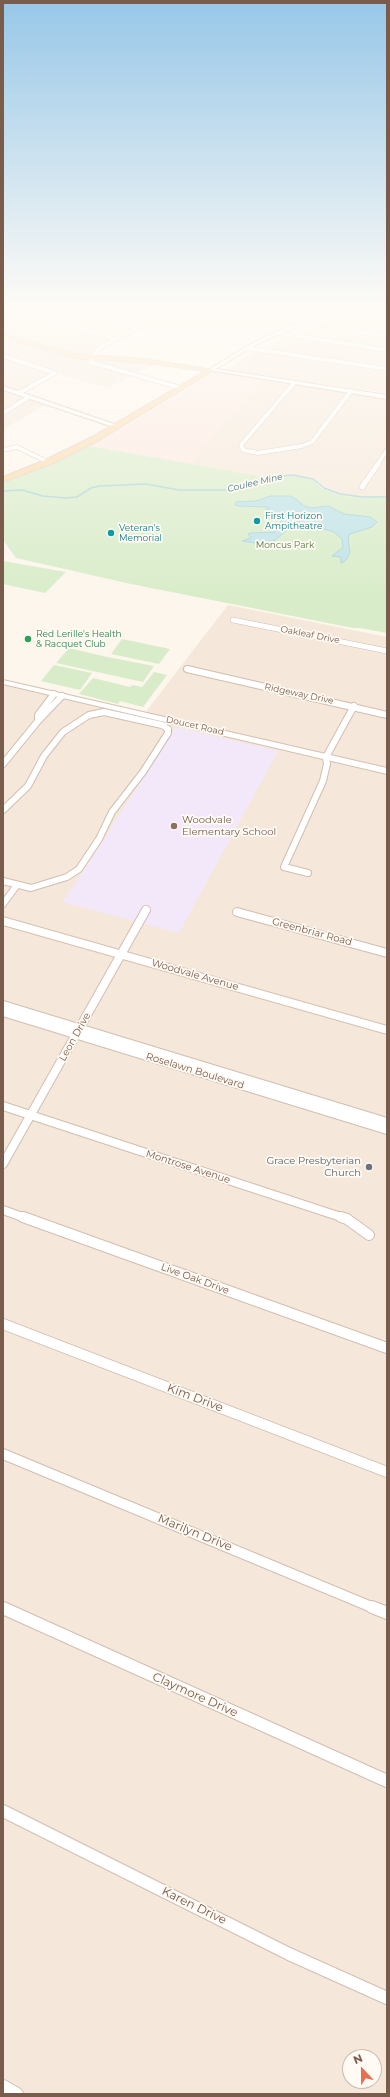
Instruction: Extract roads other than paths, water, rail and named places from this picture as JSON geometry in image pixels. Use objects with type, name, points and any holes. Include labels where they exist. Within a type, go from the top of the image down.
[{"type":"main road","points":[[57,406],[118,426]]},
{"type":"main road","points":[[3,480],[48,462],[118,426],[152,406]]},
{"type":"main road","name":"Doucet Road","points":[[3,682],[58,695],[101,708],[387,771]]},
{"type":"main road","name":"Woodvale Avenue","points":[[3,921],[387,1030]]},
{"type":"street","points":[[3,413],[15,406]]},
{"type":"street","points":[[274,406],[241,445],[243,450],[258,453],[302,446],[312,442],[340,406]]},
{"type":"street","points":[[3,450],[16,447],[48,462]]},
{"type":"street","points":[[362,487],[380,465],[387,450]]},
{"type":"street","name":"Oakleaf Drive","points":[[233,620],[387,651]]},
{"type":"street","name":"Ridgeway Drive","points":[[187,669],[387,715]]},
{"type":"street","points":[[3,764],[38,721],[43,717],[58,695]]},
{"type":"street","points":[[3,810],[28,786],[44,756],[63,732],[101,708],[162,725],[168,729],[168,733],[143,772],[112,812],[100,839],[79,869],[67,877],[42,886],[31,888],[4,882]]},
{"type":"street","points":[[308,873],[284,867],[323,781],[326,757],[353,708]]},
{"type":"street","points":[[3,904],[17,885]]},
{"type":"street","name":"Leon Drive","points":[[3,1164],[146,910]]},
{"type":"street","name":"Greenbriar Road","points":[[237,912],[387,953]]},
{"type":"street","name":"Roselawn Boulevard","points":[[3,1004],[79,1031],[312,1103],[387,1130]]},
{"type":"street","name":"Roselawn Boulevard","points":[[3,1012],[79,1031]]},
{"type":"street","name":"Roselawn Boulevard","points":[[312,1103],[387,1122]]},
{"type":"street","name":"Montrose Avenue","points":[[3,1106],[347,1219],[369,1235]]},
{"type":"street","name":"Live Oak Drive","points":[[3,1210],[387,1348]]},
{"type":"street","name":"Kim Drive","points":[[3,1324],[387,1472]]},
{"type":"street","name":"Marilyn Drive","points":[[3,1454],[387,1613]]},
{"type":"street","name":"Claymore Drive","points":[[3,1608],[387,1781]]},
{"type":"street","name":"Karen Drive","points":[[3,1811],[289,1954],[387,1998]]},
{"type":"street","points":[[3,2086],[17,2094]]},
{"type":"water","points":[[271,496],[290,496],[304,506],[311,508],[328,506],[344,514],[370,517],[377,522],[372,527],[350,534],[348,538],[350,553],[346,560],[341,563],[341,557],[332,556],[343,547],[342,539],[334,532],[320,528],[303,527],[287,530],[275,540],[263,544],[242,541],[251,538],[248,534],[251,533],[275,532],[282,524],[279,517],[265,510],[269,508],[267,507],[238,506],[235,505],[236,502],[256,501]]},
{"type":"waterway","name":"Coulee Mine","points":[[3,491],[22,490],[43,496],[65,498],[77,497],[91,488],[100,486],[146,484],[179,490],[229,490],[278,476],[293,475],[313,479],[324,488],[340,494],[362,497],[387,497]]},
{"type":"place","name":"First Horizon Ampitheatre","points":[[257,521]]},
{"type":"place","name":"Veteran's Memorial","points":[[111,533]]},
{"type":"place","name":"Red Lerille's Health & Racquet Club","points":[[28,639]]},
{"type":"place","name":"Woodvale Elementary School","points":[[174,826]]},
{"type":"place","name":"Grace Presbyterian Church","points":[[369,1167]]},
{"type":"park label","name":"Moncus Park","points":[[285,545]]}]
